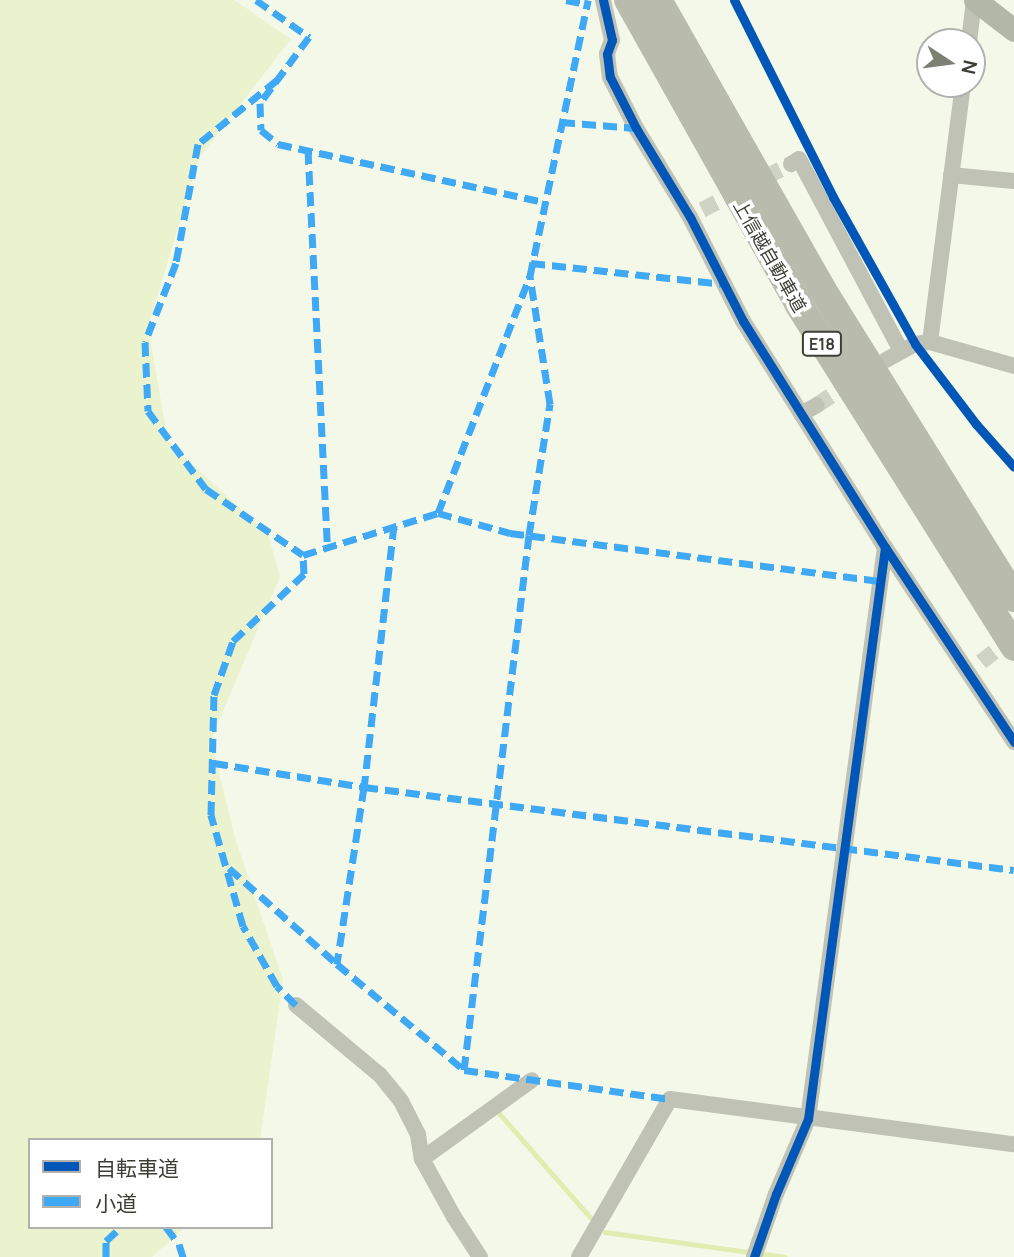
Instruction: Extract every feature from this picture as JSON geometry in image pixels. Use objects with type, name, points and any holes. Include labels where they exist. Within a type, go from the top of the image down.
[{"type":"highway","name":"上信越自動車道","points":[[628,0],[658,19],[1014,598]]},
{"type":"highway","name":"上信越自動車道","points":[[658,19],[799,306],[1014,647]]},
{"type":"main road","points":[[975,0],[1014,30]]},
{"type":"street","points":[[603,0],[612,40],[607,54],[610,77],[635,128],[696,213],[743,321],[885,547],[974,666],[1014,742]]},
{"type":"street","points":[[971,28],[975,0]]},
{"type":"street","points":[[930,341],[961,98]]},
{"type":"street","points":[[791,164],[799,159],[901,351]]},
{"type":"street","points":[[951,174],[1014,181]]},
{"type":"street","points":[[886,360],[901,351],[930,341],[1014,366]]},
{"type":"street","points":[[801,414],[817,405]]},
{"type":"street","points":[[754,1257],[776,1194],[808,1119],[885,547]]},
{"type":"street","points":[[296,1005],[380,1075],[401,1101],[418,1135],[422,1159],[480,1257]]},
{"type":"street","points":[[422,1159],[532,1080]]},
{"type":"street","points":[[579,1257],[670,1099],[1014,1144]]},
{"type":"green space","points":[[0,0],[234,0],[291,39],[199,158],[148,327],[168,442],[268,534],[280,577],[211,739],[235,838],[283,980],[260,1138],[28,1138],[28,1229],[183,1229],[152,1257],[0,1257]]},
{"type":"waterway","points":[[500,1114],[591,1218]]},
{"type":"waterway","points":[[605,1232],[750,1252]]},
{"type":"waterway","points":[[764,1254],[785,1257]]},
{"type":"tunnel","points":[[702,210],[791,164]]},
{"type":"tunnel","points":[[817,405],[855,380]]},
{"type":"tunnel","points":[[981,662],[1014,636]]},
{"type":"marked path","points":[[256,0],[309,37],[260,103],[261,130],[278,144],[543,202]]},
{"type":"marked path","points":[[566,0],[587,4]]},
{"type":"marked path","points":[[464,1070],[529,535],[550,404],[530,276],[588,0]]},
{"type":"marked path","points":[[277,80],[198,144],[176,263],[145,342],[148,411],[206,489],[303,555]]},
{"type":"marked path","points":[[561,122],[636,128]]},
{"type":"marked path","points":[[308,150],[327,545]]},
{"type":"marked path","points":[[531,263],[724,284]]},
{"type":"marked path","points":[[438,513],[530,276]]},
{"type":"marked path","points":[[296,1005],[277,986],[243,926],[211,815],[214,695],[233,641],[304,574],[303,555],[438,513],[510,533],[880,581]]},
{"type":"marked path","points":[[394,525],[364,787],[337,964],[464,1070],[670,1099]]},
{"type":"marked path","points":[[214,763],[364,787],[1014,870]]},
{"type":"marked path","points":[[229,868],[337,964]]},
{"type":"marked path","points":[[106,1257],[106,1241],[119,1229]]},
{"type":"marked path","points":[[168,1229],[179,1244],[183,1257]]},
{"type":"cycle path","points":[[603,0],[612,40],[607,54],[610,77],[636,128],[690,217],[743,321],[885,547],[1014,742]]},
{"type":"cycle path","points":[[734,0],[833,197],[915,344],[976,424],[1014,467]]},
{"type":"cycle path","points":[[754,1257],[776,1194],[808,1119],[885,547]]}]
